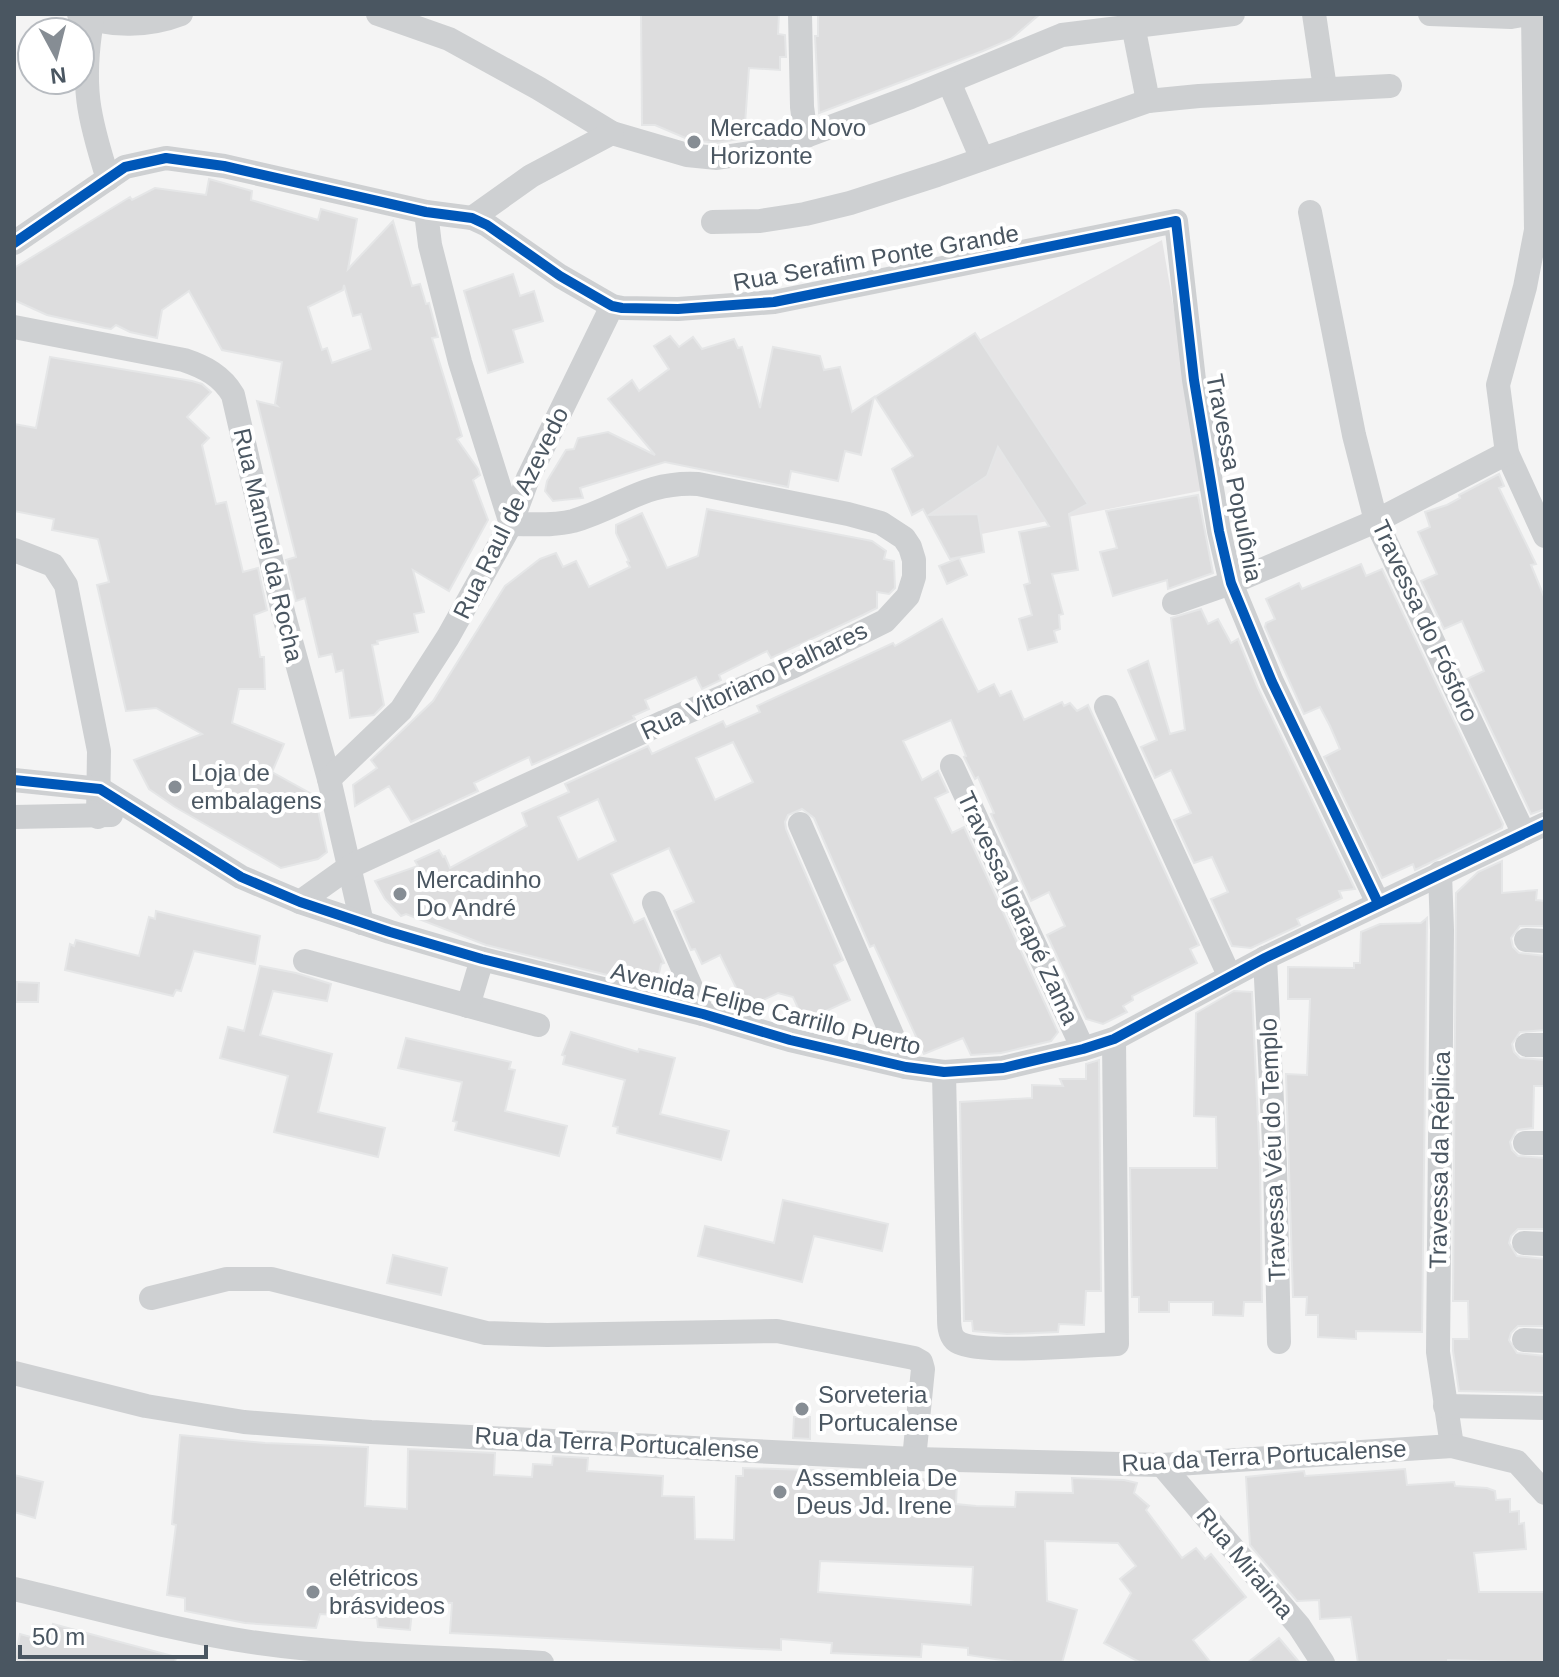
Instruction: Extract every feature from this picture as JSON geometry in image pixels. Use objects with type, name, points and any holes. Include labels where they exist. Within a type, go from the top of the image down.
[{"type":"street","points":[[96,19],[129,24],[181,14]]},
{"type":"street","points":[[378,14],[449,39],[612,133],[687,155],[717,158],[763,151],[949,82],[1061,24],[1133,25],[1233,14]]},
{"type":"street","points":[[800,14],[802,107],[806,136]]},
{"type":"street","points":[[1314,14],[1325,88]]},
{"type":"street","points":[[1430,14],[1511,17],[1530,14],[1536,230],[1525,287],[1498,385],[1507,453],[1545,536]]},
{"type":"street","points":[[1133,25],[1148,101]]},
{"type":"street","points":[[949,82],[982,159]]},
{"type":"street","points":[[713,222],[760,221],[805,214],[879,194],[1148,101],[1390,86]]},
{"type":"street","points":[[87,96],[92,128],[108,179]]},
{"type":"street","points":[[472,218],[531,176],[612,133]]},
{"type":"street","name":"Rua Serafim Ponte Grande","points":[[14,243],[125,167],[151,160],[182,159],[426,212],[472,218],[612,306],[678,309],[774,302],[1176,221]]},
{"type":"street","points":[[426,212],[430,245],[458,352],[511,524]]},
{"type":"street","name":"Travessa do Fósforo","points":[[1310,212],[1354,435],[1376,521],[1534,829]]},
{"type":"street","name":"Travessa Populônia","points":[[1176,221],[1194,380],[1219,531],[1231,583],[1272,682],[1378,903]]},
{"type":"street","name":"Rua Raul de Azevedo","points":[[329,779],[401,710],[448,637],[511,524],[528,478],[612,306]]},
{"type":"street","name":"Rua Manuel da Rocha","points":[[14,327],[184,360],[225,382],[233,395],[284,616],[329,779],[362,923]]},
{"type":"street","points":[[1174,603],[1231,583],[1376,521],[1507,453]]},
{"type":"street","name":"Rua Vitoriano Palhares","points":[[300,902],[349,867],[664,722],[792,667],[885,621],[908,596],[914,577],[910,547],[904,538],[881,523],[698,484],[679,483],[648,489],[570,522],[511,524]]},
{"type":"street","points":[[14,550],[53,565],[66,585],[99,751],[98,817]]},
{"type":"street","points":[[1106,707],[1229,975]]},
{"type":"street","name":"Travessa Igarapé Zama","points":[[952,766],[1083,1049]]},
{"type":"street","points":[[22,780],[19,817],[98,817],[133,812]]},
{"type":"street","name":"Avenida Felipe Carrillo Puerto","points":[[22,780],[100,789],[241,877],[300,902],[362,923],[482,959],[703,1014],[790,1040],[906,1067],[944,1072],[1003,1068],[1114,1039],[1229,975],[1534,829]]},
{"type":"street","points":[[800,824],[906,1067]]},
{"type":"street","name":"Travessa da Réplica","points":[[1440,873],[1438,1352],[1452,1446]]},
{"type":"street","points":[[654,903],[703,1014]]},
{"type":"street","name":"Travessa Véu do Templo","points":[[1265,958],[1275,1164],[1279,1342]]},
{"type":"street","points":[[468,1006],[482,959]]},
{"type":"street","points":[[305,961],[538,1025]]},
{"type":"street","points":[[944,1072],[952,1336],[956,1341],[969,1345],[1020,1348],[1117,1344],[1114,1039]]},
{"type":"street","points":[[151,1298],[227,1279],[271,1279],[486,1333],[547,1335],[777,1331],[914,1358],[921,1362],[923,1369],[914,1459]]},
{"type":"street","name":"Rua da Terra Portucalense","points":[[14,1373],[146,1406],[244,1422],[371,1432],[914,1459],[1162,1465],[1452,1446],[1517,1462],[1545,1493]]},
{"type":"street","points":[[1445,1406],[1545,1408]]},
{"type":"street","name":"Rua Miraima","points":[[1162,1465],[1299,1626],[1323,1663]]},
{"type":"street","points":[[14,1589],[190,1631],[254,1652],[369,1660],[542,1663]]},
{"type":"shaded area","points":[[1162,240],[1205,490],[941,542],[924,509],[912,515],[892,469],[913,456],[875,397]]},
{"type":"building","points":[[641,14],[779,14],[778,34],[785,35],[786,57],[780,57],[780,70],[749,68],[744,138],[717,143],[690,140],[655,125],[642,125]]},
{"type":"building","points":[[818,14],[1040,14],[1011,39],[819,113],[815,36],[818,36]]},
{"type":"building","points":[[209,179],[252,191],[251,200],[318,220],[321,209],[357,219],[348,269],[393,221],[412,286],[420,284],[426,304],[429,303],[438,337],[432,338],[462,436],[457,439],[478,469],[480,475],[473,480],[488,520],[449,591],[413,570],[424,612],[414,614],[418,632],[377,641],[378,644],[372,645],[384,705],[374,715],[350,718],[343,670],[336,672],[332,654],[319,657],[305,598],[296,601],[286,560],[296,557],[257,401],[277,406],[282,362],[222,350],[189,291],[162,310],[157,338],[130,332],[116,325],[111,329],[47,315],[14,300],[14,268],[130,197],[132,200],[155,188],[206,195]],"holes":[[[344,285],[353,316],[361,314],[371,349],[332,363],[327,348],[322,350],[308,307],[343,290]]]},
{"type":"building","points":[[513,274],[520,296],[534,291],[543,321],[513,330],[523,362],[488,373],[464,291]]},
{"type":"building","points":[[975,333],[1088,504],[1069,514],[1078,570],[1052,574],[1063,614],[1059,615],[1060,629],[1054,631],[1057,642],[1028,650],[1019,619],[1032,615],[1024,585],[1030,583],[1019,532],[1049,526],[998,447],[987,476],[929,515],[978,514],[984,552],[950,559],[923,509],[912,515],[892,469],[913,456],[875,397]]},
{"type":"building","points":[[670,336],[679,347],[693,337],[702,349],[734,339],[738,348],[742,347],[760,408],[773,347],[820,356],[824,370],[840,367],[852,412],[874,397],[861,455],[845,451],[838,481],[791,471],[788,487],[665,462],[580,488],[583,498],[553,501],[545,491],[547,481],[566,450],[574,449],[578,438],[608,432],[655,455],[608,399],[632,380],[639,391],[669,369],[654,346]]},
{"type":"building","points":[[50,357],[192,381],[202,384],[211,392],[187,417],[209,438],[202,445],[216,504],[226,502],[243,572],[258,568],[267,610],[254,615],[260,657],[264,657],[265,689],[239,689],[232,723],[284,744],[272,772],[315,796],[327,852],[318,859],[281,868],[149,789],[134,760],[202,734],[156,708],[126,711],[97,585],[109,582],[98,539],[52,530],[54,519],[14,511],[14,424],[36,428]]},
{"type":"building","points":[[1499,474],[1504,486],[1499,488],[1536,564],[1531,565],[1545,599],[1545,809],[1531,814],[1467,679],[1484,671],[1462,621],[1444,629],[1421,581],[1437,574],[1418,532],[1430,527],[1425,512],[1447,505],[1460,498],[1459,495]]},
{"type":"building","points":[[1198,495],[1213,573],[1168,589],[1167,580],[1113,596],[1100,552],[1117,548],[1106,511]]},
{"type":"building","points":[[707,509],[872,541],[886,551],[884,559],[894,561],[895,588],[889,594],[877,592],[877,608],[863,615],[771,658],[767,651],[719,675],[721,680],[702,689],[696,677],[645,700],[649,709],[633,716],[635,719],[532,765],[529,757],[474,783],[478,791],[411,822],[389,786],[355,806],[353,785],[377,768],[371,760],[433,701],[505,586],[540,559],[556,553],[563,567],[576,561],[589,587],[630,567],[616,533],[616,525],[642,513],[667,568],[698,556]]},
{"type":"building","points":[[959,558],[967,575],[947,584],[939,566]]},
{"type":"building","points":[[1361,564],[1366,576],[1382,569],[1503,824],[1502,828],[1415,870],[1413,864],[1382,878],[1324,757],[1340,749],[1330,726],[1320,707],[1304,714],[1265,627],[1266,623],[1275,619],[1266,599],[1299,583],[1302,589]]},
{"type":"building","points":[[1201,609],[1208,624],[1218,619],[1231,643],[1238,639],[1258,688],[1355,889],[1339,891],[1342,898],[1297,919],[1300,925],[1251,948],[1232,946],[1211,899],[1228,892],[1212,857],[1194,863],[1174,820],[1191,813],[1171,770],[1155,778],[1141,747],[1157,740],[1128,670],[1148,661],[1170,734],[1185,730],[1171,618]]},
{"type":"building","points":[[942,619],[978,692],[994,684],[1000,696],[1011,691],[1024,720],[1062,702],[1064,706],[1070,703],[1077,711],[1088,705],[1199,945],[1190,949],[1197,963],[1132,996],[1133,1000],[1123,1006],[1127,1012],[1103,1024],[1086,1019],[1047,935],[1065,926],[1049,892],[1031,901],[991,814],[994,813],[978,777],[975,779],[964,757],[951,720],[903,741],[922,780],[938,771],[948,792],[935,798],[952,833],[964,827],[1058,1032],[1051,1041],[1001,1053],[971,1055],[963,1038],[924,1054],[874,945],[870,947],[814,818],[802,809],[788,815],[786,829],[843,960],[834,965],[850,1000],[804,1021],[793,997],[778,993],[746,1008],[720,955],[702,964],[695,949],[691,950],[674,911],[694,902],[669,848],[611,874],[634,923],[644,918],[664,963],[661,964],[656,987],[486,945],[406,914],[401,916],[385,899],[375,881],[418,866],[415,861],[439,850],[450,868],[527,826],[522,813],[569,792],[565,784],[648,746],[652,754],[723,721],[726,727],[760,712],[757,706],[893,643],[895,646]],"holes":[[[733,742],[753,782],[715,800],[696,758]],[[598,799],[616,841],[578,860],[558,817]]]},
{"type":"building","points":[[1502,861],[1502,893],[1537,890],[1536,900],[1545,901],[1545,926],[1520,926],[1511,938],[1513,947],[1519,953],[1545,956],[1545,1030],[1520,1032],[1512,1044],[1520,1058],[1545,1060],[1545,1086],[1534,1086],[1533,1128],[1517,1130],[1510,1142],[1518,1156],[1545,1158],[1545,1229],[1518,1229],[1509,1243],[1517,1256],[1545,1259],[1545,1326],[1518,1326],[1509,1340],[1517,1353],[1545,1356],[1544,1393],[1459,1391],[1453,1351],[1453,1339],[1469,1339],[1468,1301],[1453,1301],[1456,893],[1478,872]]},
{"type":"building","points":[[156,911],[260,936],[255,964],[194,951],[181,991],[176,990],[173,996],[65,970],[70,944],[74,946],[76,940],[139,956],[149,917],[155,919]]},
{"type":"building","points":[[1427,918],[1422,1332],[1356,1331],[1356,1339],[1318,1337],[1318,1315],[1306,1315],[1307,1297],[1293,1297],[1286,1074],[1307,1075],[1310,999],[1288,999],[1288,967],[1354,968],[1354,963],[1360,963],[1361,932],[1380,924],[1421,923]]},
{"type":"building","points":[[260,966],[331,984],[327,1001],[273,991],[260,1035],[332,1054],[318,1112],[385,1128],[378,1157],[274,1132],[288,1076],[220,1058],[228,1027],[244,1031]]},
{"type":"building","points":[[17,982],[39,983],[38,1002],[16,1002]]},
{"type":"building","points":[[1234,991],[1252,992],[1260,1165],[1262,1302],[1244,1302],[1243,1316],[1213,1315],[1213,1302],[1169,1302],[1169,1312],[1139,1312],[1139,1297],[1132,1297],[1130,1168],[1217,1168],[1216,1117],[1194,1116],[1196,1013]]},
{"type":"building","points":[[571,1032],[638,1052],[639,1049],[675,1058],[660,1114],[729,1131],[721,1160],[617,1133],[618,1127],[613,1126],[625,1080],[563,1064],[565,1056],[562,1055]]},
{"type":"building","points":[[406,1038],[511,1062],[509,1069],[515,1070],[505,1111],[567,1126],[559,1156],[455,1130],[457,1122],[453,1121],[462,1082],[398,1068]]},
{"type":"building","points":[[1099,1060],[1101,1291],[1086,1291],[1084,1325],[1059,1324],[1058,1332],[1007,1334],[973,1331],[972,1321],[964,1321],[960,1102],[1032,1098],[1032,1085],[1063,1086],[1060,1079],[1086,1079],[1086,1064]]},
{"type":"building","points":[[783,1200],[888,1224],[882,1251],[814,1236],[802,1282],[698,1256],[705,1226],[774,1243]]},
{"type":"building","points":[[393,1255],[447,1268],[441,1295],[387,1283]]},
{"type":"building","points":[[794,1417],[810,1417],[810,1439],[793,1438]]},
{"type":"building","points":[[180,1435],[265,1443],[368,1447],[365,1506],[407,1509],[408,1449],[495,1453],[494,1475],[532,1477],[533,1464],[552,1465],[553,1456],[588,1458],[587,1471],[663,1476],[662,1496],[694,1497],[695,1539],[734,1540],[736,1476],[743,1476],[743,1468],[902,1473],[901,1478],[957,1481],[956,1504],[976,1506],[1015,1507],[1016,1492],[1073,1493],[1072,1478],[1124,1480],[1137,1483],[1134,1493],[1149,1506],[1146,1510],[1182,1558],[1196,1548],[1205,1559],[1211,1554],[1246,1597],[1193,1640],[1211,1663],[1141,1663],[1104,1643],[1131,1593],[1120,1579],[1136,1566],[1118,1543],[1045,1541],[1047,1601],[1077,1610],[1062,1663],[1022,1663],[968,1655],[968,1648],[922,1644],[921,1657],[831,1653],[832,1643],[781,1639],[781,1650],[450,1633],[452,1603],[413,1602],[410,1630],[378,1627],[377,1618],[320,1614],[316,1628],[245,1623],[185,1611],[185,1598],[167,1595],[176,1525],[172,1524]],"holes":[[[820,1561],[973,1567],[971,1605],[818,1592]]]},
{"type":"building","points":[[1405,1469],[1407,1485],[1454,1482],[1455,1486],[1487,1488],[1495,1491],[1496,1500],[1510,1499],[1510,1512],[1519,1511],[1519,1524],[1524,1523],[1526,1549],[1474,1553],[1479,1592],[1545,1592],[1545,1663],[1448,1660],[1448,1663],[1358,1663],[1351,1617],[1320,1619],[1319,1600],[1297,1601],[1250,1545],[1246,1477],[1304,1471],[1305,1476]]},
{"type":"building","points":[[14,1475],[43,1482],[35,1518],[14,1512]]},
{"type":"building","points":[[53,1624],[176,1657],[175,1663],[32,1663],[15,1659],[20,1634],[49,1642]]},
{"type":"building","points":[[1279,1638],[1300,1663],[1247,1663]]},
{"type":"cycle path","points":[[14,243],[125,167],[166,158],[224,166],[426,212],[472,218],[487,225],[560,276],[612,306],[622,308],[678,309],[774,302],[1176,221],[1194,380],[1219,531],[1231,583],[1272,682],[1378,903]]},
{"type":"cycle path","points":[[14,780],[100,789],[241,877],[300,902],[390,932],[482,959],[703,1014],[790,1040],[906,1067],[944,1072],[1003,1068],[1114,1039],[1265,958],[1545,824]]},
{"type":"place","name":"Mercado Novo Horizonte","points":[[694,142]]},
{"type":"place","name":"Loja de embalagens","points":[[175,787]]},
{"type":"place","name":"Mercadinho Do André","points":[[400,894]]},
{"type":"place","name":"Sorveteria Portucalense","points":[[802,1409]]},
{"type":"place","name":"Assembleia De Deus Jd. Irene","points":[[780,1492]]},
{"type":"place","name":"elétricos brásvideos","points":[[313,1592]]}]
